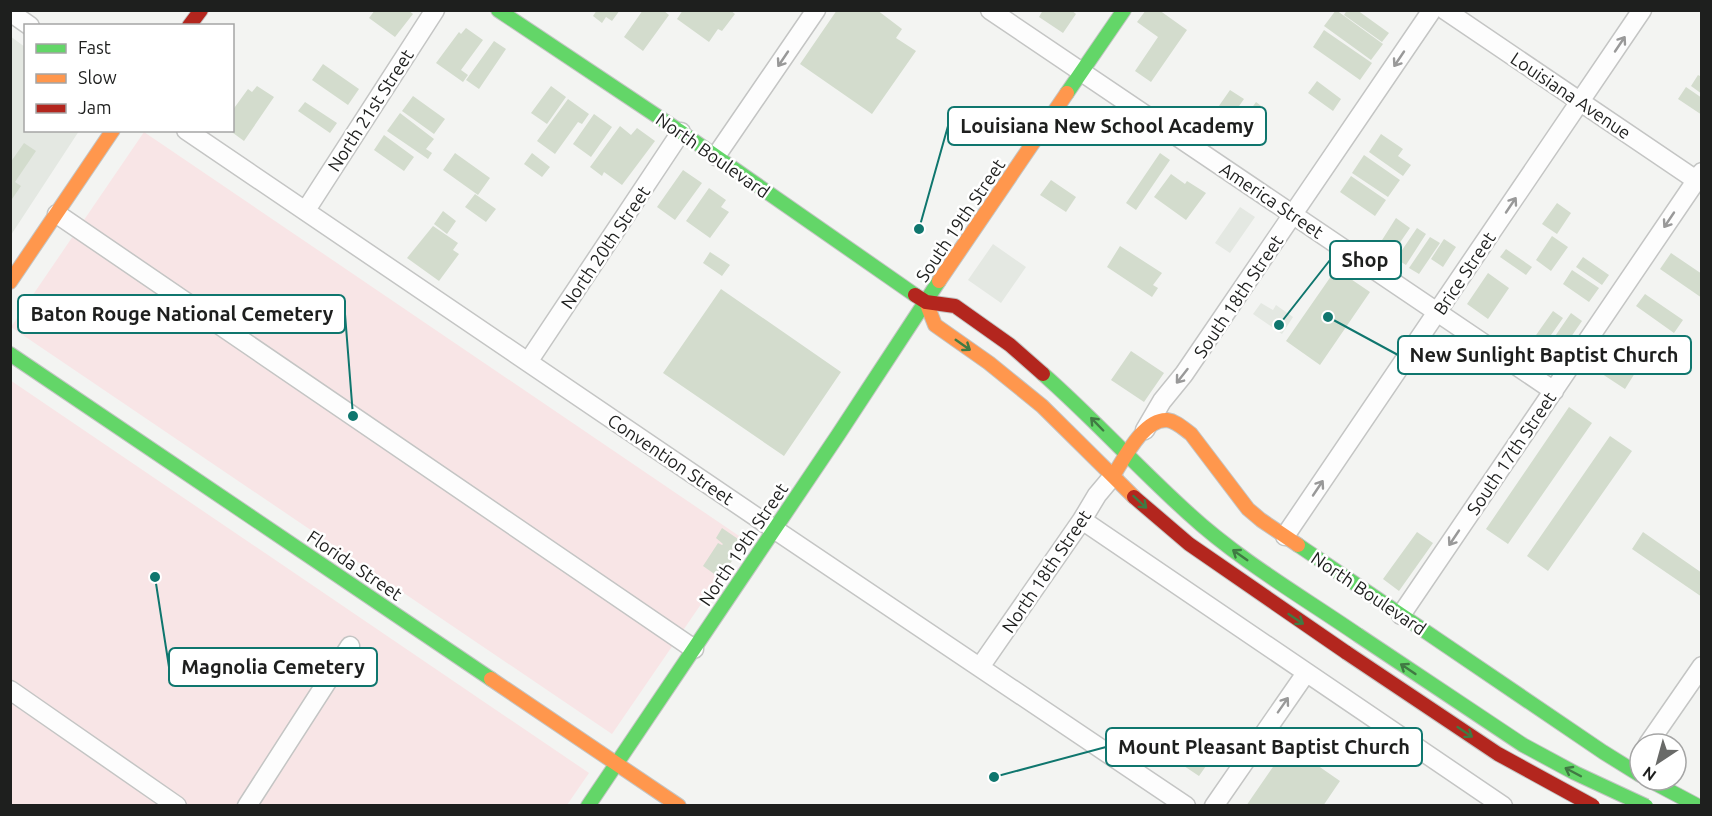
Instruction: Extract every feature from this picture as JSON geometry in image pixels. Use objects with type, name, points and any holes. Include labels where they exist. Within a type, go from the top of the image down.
[{"type":"street","points":[[190,24],[201,10]]},
{"type":"street","name":"North 21st Street","points":[[306,210],[435,10]]},
{"type":"street","points":[[716,156],[816,10]]},
{"type":"street","name":"America Street","points":[[990,10],[1554,392]]},
{"type":"street","name":"South 19th Street","points":[[926,302],[1124,10]]},
{"type":"street","name":"South 18th Street","points":[[1144,431],[1162,401],[1184,374],[1432,10]]},
{"type":"street","name":"Louisiana Avenue","points":[[1445,10],[1581,103],[1699,176]]},
{"type":"street","name":"Brice Street","points":[[1285,536],[1642,10]]},
{"type":"street","points":[[10,12],[27,24]]},
{"type":"street","name":"North Boulevard","points":[[503,12],[926,302],[955,306],[1010,345],[1076,403],[1188,513],[1233,550],[1532,750],[1583,778],[1646,806]]},
{"type":"street","points":[[10,282],[112,132]]},
{"type":"street","name":"Convention Street","points":[[189,132],[1186,806]]},
{"type":"street","name":"North 20th Street","points":[[528,362],[681,132]]},
{"type":"street","name":"South 17th Street","points":[[1401,615],[1699,176]]},
{"type":"street","points":[[57,214],[694,649]]},
{"type":"street","name":"North Boulevard","points":[[926,302],[935,325],[989,363],[1034,400],[1113,476],[1189,544],[1498,754],[1580,804]]},
{"type":"street","name":"North 19th Street","points":[[588,806],[926,302]]},
{"type":"street","name":"Florida Street","points":[[10,354],[679,806]]},
{"type":"street","name":"North Boulevard","points":[[1144,431],[1157,421],[1175,423],[1192,435],[1250,511],[1628,767]]},
{"type":"street","points":[[1113,476],[1144,431]]},
{"type":"street","name":"North 18th Street","points":[[980,667],[1097,495],[1113,476]]},
{"type":"street","points":[[1082,520],[1503,806]]},
{"type":"street","points":[[247,806],[350,646]]},
{"type":"street","points":[[1656,732],[1701,666]]},
{"type":"street","points":[[1214,806],[1306,673]]},
{"type":"street","points":[[10,690],[177,806]]},
{"type":"street","points":[[1580,804],[1628,775]]},
{"type":"street","points":[[1672,792],[1698,806]]},
{"type":"shaded area","points":[[10,36],[24,46],[24,132],[78,132],[11,235]]},
{"type":"shaded area","points":[[144,132],[745,540],[612,734],[11,327]]},
{"type":"shaded area","points":[[1240,207],[1255,217],[1230,253],[1215,243]]},
{"type":"shaded area","points":[[993,244],[1026,267],[1001,303],[968,280]]},
{"type":"shaded area","points":[[1261,303],[1273,310],[1276,305],[1293,317],[1282,334],[1253,314]]},
{"type":"shaded area","points":[[10,380],[589,773],[567,805],[11,805]]},
{"type":"building","points":[[375,10],[408,10],[413,14],[395,37],[369,18]]},
{"type":"building","points":[[597,10],[620,10],[612,21],[606,17],[602,23],[593,16]]},
{"type":"building","points":[[643,10],[663,10],[669,15],[643,51],[624,37]]},
{"type":"building","points":[[683,10],[730,10],[735,14],[722,31],[718,29],[709,42],[677,19]]},
{"type":"building","points":[[837,10],[877,10],[902,29],[896,38],[916,51],[872,114],[800,64]]},
{"type":"building","points":[[1043,10],[1071,10],[1076,14],[1063,33],[1039,17]]},
{"type":"building","points":[[1146,10],[1159,10],[1187,30],[1151,82],[1135,71],[1158,37],[1137,22]]},
{"type":"building","points":[[1336,10],[1383,44],[1371,60],[1324,26]]},
{"type":"building","points":[[1347,10],[1357,10],[1389,33],[1382,42],[1344,15]]},
{"type":"building","points":[[466,28],[483,40],[461,70],[468,75],[463,82],[436,63],[459,32],[461,34]]},
{"type":"building","points":[[1324,30],[1372,63],[1360,80],[1313,47]]},
{"type":"building","points":[[494,41],[506,49],[479,89],[466,80]]},
{"type":"building","points":[[323,64],[359,89],[348,105],[312,80]]},
{"type":"building","points":[[1698,75],[1702,77],[1702,94],[1691,86]]},
{"type":"building","points":[[1317,81],[1341,99],[1333,111],[1308,93]]},
{"type":"building","points":[[257,86],[274,97],[244,141],[232,132],[234,132],[234,108],[248,89],[252,92]]},
{"type":"building","points":[[551,86],[566,97],[547,124],[531,113]]},
{"type":"building","points":[[1686,87],[1702,98],[1702,115],[1678,99]]},
{"type":"building","points":[[1230,90],[1244,99],[1219,135],[1205,126]]},
{"type":"building","points":[[413,96],[445,119],[434,134],[402,111]]},
{"type":"building","points":[[568,99],[589,114],[582,124],[578,122],[555,154],[537,141]]},
{"type":"building","points":[[305,102],[337,123],[330,133],[298,111]]},
{"type":"building","points":[[1256,102],[1265,109],[1241,144],[1231,137]]},
{"type":"building","points":[[400,113],[434,139],[426,149],[432,153],[428,159],[387,131]]},
{"type":"building","points":[[594,114],[612,127],[591,157],[573,144]]},
{"type":"building","points":[[620,126],[631,135],[637,128],[655,141],[622,185],[604,172],[602,176],[590,167]]},
{"type":"building","points":[[1381,134],[1403,149],[1398,156],[1411,165],[1403,176],[1369,152]]},
{"type":"building","points":[[384,135],[414,157],[404,171],[374,150]]},
{"type":"building","points":[[24,143],[36,151],[15,182],[21,186],[12,199],[10,197],[10,163]]},
{"type":"building","points":[[455,153],[490,178],[478,195],[443,170]]},
{"type":"building","points":[[532,153],[550,167],[542,177],[524,164]]},
{"type":"building","points":[[1160,153],[1170,160],[1136,210],[1126,203]]},
{"type":"building","points":[[1364,155],[1400,180],[1388,197],[1352,173]]},
{"type":"building","points":[[683,170],[702,183],[675,220],[657,207]]},
{"type":"building","points":[[1171,174],[1185,184],[1187,181],[1206,193],[1186,220],[1154,197]]},
{"type":"building","points":[[1351,176],[1386,200],[1375,216],[1340,192]]},
{"type":"building","points":[[1051,180],[1076,197],[1066,212],[1040,195]]},
{"type":"building","points":[[709,188],[726,200],[721,207],[729,212],[710,238],[686,221]]},
{"type":"building","points":[[475,194],[496,209],[486,222],[465,207]]},
{"type":"building","points":[[1557,203],[1571,213],[1557,234],[1542,224]]},
{"type":"building","points":[[443,211],[456,221],[447,234],[434,224]]},
{"type":"building","points":[[1396,218],[1410,228],[1390,257],[1377,248]]},
{"type":"building","points":[[433,226],[458,243],[453,250],[459,254],[439,281],[407,258]]},
{"type":"building","points":[[1417,228],[1426,234],[1406,265],[1396,259]]},
{"type":"building","points":[[1552,236],[1568,247],[1551,271],[1536,260]]},
{"type":"building","points":[[1430,237],[1440,243],[1419,274],[1409,268]]},
{"type":"building","points":[[1444,239],[1456,247],[1443,267],[1431,259]]},
{"type":"building","points":[[1120,246],[1162,273],[1153,285],[1158,288],[1152,297],[1107,267]]},
{"type":"building","points":[[1506,249],[1532,267],[1526,275],[1500,257]]},
{"type":"building","points":[[710,252],[730,265],[722,276],[703,263]]},
{"type":"building","points":[[1671,253],[1702,274],[1702,298],[1660,269]]},
{"type":"building","points":[[1583,257],[1609,275],[1602,285],[1576,267]]},
{"type":"building","points":[[1336,269],[1370,292],[1320,365],[1286,341]]},
{"type":"building","points":[[1572,270],[1599,288],[1589,302],[1563,284]]},
{"type":"building","points":[[1488,273],[1509,288],[1488,319],[1467,304]]},
{"type":"building","points":[[721,289],[841,372],[784,456],[663,373]]},
{"type":"building","points":[[1645,294],[1683,320],[1674,333],[1636,306]]},
{"type":"building","points":[[1553,311],[1563,318],[1539,352],[1529,345]]},
{"type":"building","points":[[1571,313],[1582,321],[1553,363],[1542,355]]},
{"type":"building","points":[[1131,351],[1164,373],[1144,402],[1111,380]]},
{"type":"building","points":[[1603,353],[1635,373],[1625,389],[1593,368]]},
{"type":"building","points":[[1569,407],[1592,423],[1508,544],[1486,529]]},
{"type":"building","points":[[1610,436],[1632,451],[1548,571],[1527,556]]},
{"type":"building","points":[[722,528],[741,541],[735,551],[732,549],[731,551],[736,555],[720,578],[703,566],[718,543],[723,544],[716,538]]},
{"type":"building","points":[[1417,532],[1433,543],[1399,591],[1383,579]]},
{"type":"building","points":[[1643,532],[1702,573],[1702,597],[1632,549]]},
{"type":"building","points":[[1186,738],[1213,756],[1199,776],[1172,758]]},
{"type":"building","points":[[1288,745],[1340,781],[1323,806],[1246,806]]},
{"type":"traffic: fast","points":[[498,10],[681,132],[915,295]]},
{"type":"traffic: fast","points":[[1067,93],[1124,10]]},
{"type":"traffic: fast","points":[[588,806],[939,281]]},
{"type":"traffic: fast","points":[[10,354],[491,679]]},
{"type":"traffic: fast","points":[[1043,374],[1169,496],[1208,530],[1249,562],[1358,635]]},
{"type":"traffic: fast","points":[[1298,545],[1628,768]]},
{"type":"traffic: fast","points":[[1358,635],[1523,745],[1575,773],[1646,806]]},
{"type":"traffic: fast","points":[[1672,792],[1698,806]]},
{"type":"traffic: slow","points":[[939,281],[1067,93]]},
{"type":"traffic: slow","points":[[10,282],[112,132]]},
{"type":"traffic: slow","points":[[926,302],[935,325],[989,363],[1042,406],[1134,497]]},
{"type":"traffic: slow","points":[[1113,476],[1142,433],[1158,421],[1170,421],[1191,434],[1248,509],[1298,545]]},
{"type":"traffic: slow","points":[[491,679],[679,806]]},
{"type":"traffic: jam","points":[[190,24],[201,10]]},
{"type":"traffic: jam","points":[[915,295],[926,302],[955,306],[1010,345],[1043,374]]},
{"type":"traffic: jam","points":[[1134,497],[1189,544],[1347,653]]},
{"type":"traffic: jam","points":[[1347,653],[1498,754],[1593,806]]},
{"type":"place","name":"Louisiana New School Academy","points":[[919,229]]},
{"type":"place","name":"New Sunlight Baptist Church","points":[[1328,317]]},
{"type":"place","name":"Shop","points":[[1279,325]]},
{"type":"place","name":"Baton Rouge National Cemetery","points":[[353,416]]},
{"type":"place","name":"Magnolia Cemetery","points":[[155,577]]},
{"type":"place","name":"Mount Pleasant Baptist Church","points":[[994,777]]}]
